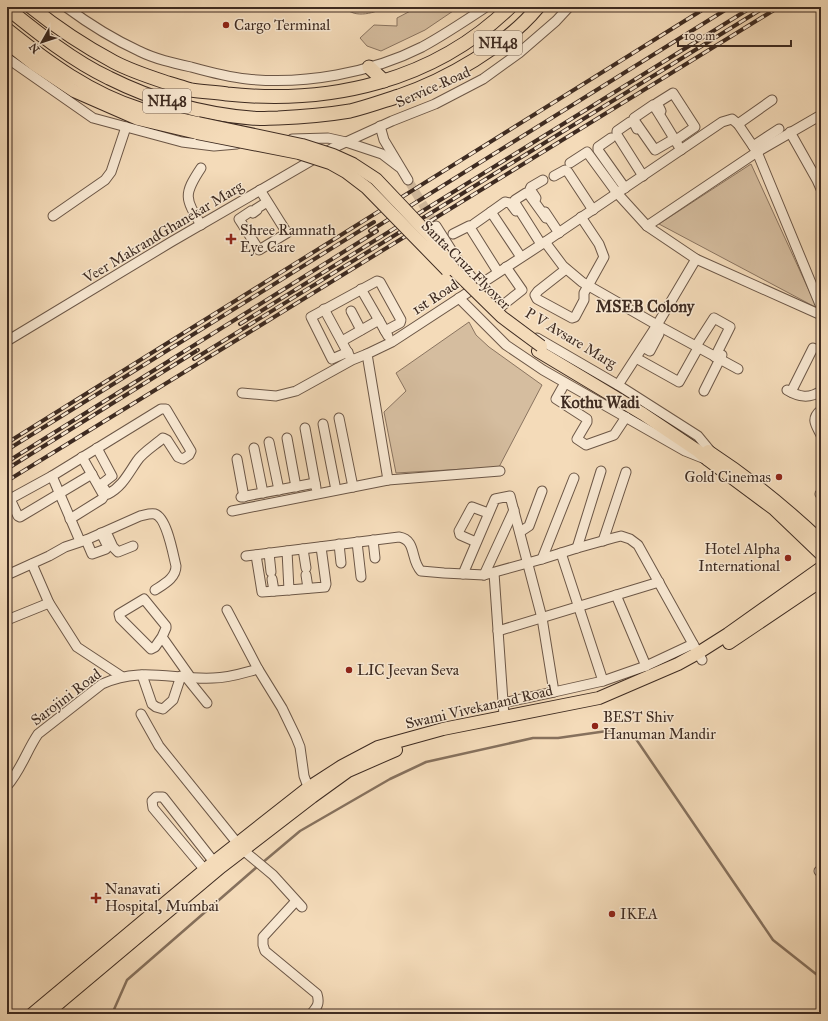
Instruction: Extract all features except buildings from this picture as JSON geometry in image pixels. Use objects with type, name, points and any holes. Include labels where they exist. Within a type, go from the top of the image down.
[{"type":"highway","name":"NH48","points":[[31,7],[80,42],[115,63],[143,75],[191,90],[254,97],[310,95],[351,90],[408,74],[461,46],[481,32],[510,7]]},
{"type":"highway","name":"NH48","points":[[7,8],[41,35],[91,68],[132,89],[189,109],[252,119],[319,116],[350,110],[417,90],[454,72],[493,47],[515,30],[538,7]]},
{"type":"highway","points":[[369,67],[384,81]]},
{"type":"main road","name":"Santa Cruz Flyover","points":[[7,29],[38,55],[78,82],[102,94],[198,128],[299,153],[330,163],[346,172],[367,188],[457,281],[504,326],[707,456]]},
{"type":"main road","points":[[7,43],[74,92],[138,119],[198,128]]},
{"type":"main road","name":"Santa Cruz Flyover","points":[[198,128],[302,145],[340,158],[376,178],[433,231],[454,270],[502,317],[540,349]]},
{"type":"main road","name":"P V Avsare Marg","points":[[707,456],[762,496],[821,554]]},
{"type":"main road","points":[[762,496],[796,518],[821,541]]},
{"type":"main road","name":"Swami Vivekanand Road","points":[[310,793],[348,771],[389,752],[447,735],[605,704],[629,689],[678,664],[772,609],[799,590],[821,568]]},
{"type":"main road","name":"Swami Vivekanand Road","points":[[799,590],[821,581]]},
{"type":"main road","name":"Swami Vivekanand Road","points":[[46,1014],[240,847],[310,793],[342,766],[378,747],[443,728],[599,698],[629,689]]},
{"type":"main road","name":"Swami Vivekanand Road","points":[[32,1014],[209,866],[240,847]]},
{"type":"street","points":[[66,7],[88,23],[140,51],[165,61],[212,73],[248,79],[282,80],[342,74],[369,67],[420,48],[453,30],[486,7]]},
{"type":"street","name":"Service Road","points":[[346,142],[380,126],[435,104],[482,79],[519,53],[556,21],[569,7]]},
{"type":"street","points":[[7,58],[93,118],[182,142],[214,146],[256,141],[328,138],[346,142],[382,154],[399,166]]},
{"type":"street","points":[[677,138],[653,105],[634,118],[654,150],[677,138],[694,128],[695,125],[674,94],[671,93],[657,104],[677,138],[683,148]]},
{"type":"street","points":[[772,100],[737,123],[755,149],[821,307]]},
{"type":"street","points":[[755,149],[821,116]]},
{"type":"street","name":"1st Road","points":[[350,356],[367,354],[392,342],[559,233],[683,148],[728,120],[732,119],[737,123]]},
{"type":"street","points":[[643,176],[617,135],[617,131],[630,122],[634,123],[660,164]]},
{"type":"street","points":[[380,126],[384,140],[408,180]]},
{"type":"street","points":[[53,216],[105,180],[112,172],[126,127]]},
{"type":"street","points":[[647,226],[755,149],[779,129]]},
{"type":"street","points":[[790,132],[821,189]]},
{"type":"street","points":[[611,138],[598,147],[598,150],[621,191]]},
{"type":"street","name":"Veer MakrandGhanekar Marg","points":[[7,341],[200,225],[333,148],[346,142]]},
{"type":"street","points":[[570,163],[587,152],[621,191],[647,226],[696,259],[821,315]]},
{"type":"street","points":[[200,225],[187,198],[191,183],[201,168]]},
{"type":"street","points":[[554,176],[565,170],[568,172],[593,210]]},
{"type":"street","points":[[543,180],[530,189],[559,233]]},
{"type":"street","points":[[260,190],[286,233],[260,250],[239,220],[251,211],[253,213],[257,210],[256,209],[267,202]]},
{"type":"street","points":[[546,218],[528,193],[526,192],[515,200],[515,204],[543,243],[573,276],[658,329],[700,347],[738,369]]},
{"type":"street","points":[[474,224],[505,202],[508,202],[512,205],[530,232]]},
{"type":"street","points":[[236,204],[243,216]]},
{"type":"street","points":[[491,212],[521,257]]},
{"type":"street","points":[[566,269],[536,292],[535,295],[537,299],[573,318],[584,300],[584,293],[590,286],[604,257],[599,244],[581,217]]},
{"type":"street","points":[[453,234],[469,226],[498,272]]},
{"type":"street","name":"P V Avsare Marg","points":[[433,231],[503,314],[535,337],[618,386],[698,436],[707,456]]},
{"type":"street","points":[[618,386],[643,347],[658,329],[696,259]]},
{"type":"street","points":[[498,308],[522,290],[506,267]]},
{"type":"street","points":[[350,356],[334,359],[332,358],[311,318],[313,315],[377,280],[380,282],[402,321],[385,331]]},
{"type":"street","points":[[361,289],[392,342]]},
{"type":"street","points":[[459,298],[506,345],[543,370],[685,451],[707,456]]},
{"type":"street","points":[[324,309],[350,356]]},
{"type":"street","points":[[351,311],[361,330]]},
{"type":"street","points":[[682,384],[714,318],[730,327],[704,391]]},
{"type":"street","points":[[342,341],[379,320]]},
{"type":"street","points":[[707,373],[735,329]]},
{"type":"street","points":[[636,358],[680,382],[700,347]]},
{"type":"street","points":[[813,348],[789,391],[806,397],[815,395],[821,391]]},
{"type":"street","points":[[367,354],[388,480]]},
{"type":"street","points":[[242,393],[276,396],[296,391],[350,356]]},
{"type":"street","points":[[565,383],[556,399],[587,419],[587,422],[578,439],[586,446],[614,436],[626,417]]},
{"type":"street","points":[[82,457],[92,474],[108,494],[119,487],[137,461],[163,438],[167,440],[178,457],[181,459],[189,455],[190,451],[167,410],[164,408],[11,499],[10,501],[19,517],[92,474]]},
{"type":"street","points":[[821,410],[815,416],[814,420],[821,435]]},
{"type":"street","points":[[339,418],[352,484]]},
{"type":"street","points":[[323,424],[335,485]]},
{"type":"street","points":[[304,428],[316,489]]},
{"type":"street","points":[[287,438],[296,487]]},
{"type":"street","points":[[268,442],[279,490]]},
{"type":"street","points":[[97,448],[112,475],[110,479],[100,485]]},
{"type":"street","points":[[254,448],[263,493]]},
{"type":"street","points":[[237,458],[243,497],[296,487],[316,489],[388,480],[500,471]]},
{"type":"street","points":[[577,548],[601,471]]},
{"type":"street","points":[[603,540],[626,472]]},
{"type":"street","points":[[52,476],[70,518],[91,553],[94,554],[107,548],[103,532]]},
{"type":"street","points":[[542,560],[574,478]]},
{"type":"street","points":[[232,511],[316,489],[335,485],[352,484]]},
{"type":"street","points":[[70,518],[103,497],[104,494],[100,485]]},
{"type":"street","points":[[520,532],[529,526],[542,491]]},
{"type":"street","points":[[463,574],[495,499],[510,496],[542,618],[554,692]]},
{"type":"street","points":[[476,542],[460,535],[459,531],[472,507],[488,513]]},
{"type":"street","points":[[484,575],[514,510]]},
{"type":"street","points":[[7,574],[32,564],[65,547],[83,541],[140,516],[149,514],[156,515],[164,521],[176,566],[176,570],[172,578],[155,590]]},
{"type":"street","points":[[103,532],[118,552],[133,546]]},
{"type":"street","points":[[246,556],[399,537],[405,538],[410,542],[413,548],[415,562],[421,571],[484,575],[542,560],[603,540],[621,536],[630,539],[638,545],[698,652],[646,666],[603,681],[503,702]]},
{"type":"street","points":[[373,540],[375,558]]},
{"type":"street","points":[[357,542],[361,577]]},
{"type":"street","points":[[339,544],[341,563]]},
{"type":"street","points":[[256,555],[261,590],[264,592],[326,586],[321,547]]},
{"type":"street","points":[[304,549],[308,588]]},
{"type":"street","points":[[287,551],[289,590]]},
{"type":"street","points":[[269,553],[274,591]]},
{"type":"street","points":[[561,553],[603,681]]},
{"type":"street","points":[[32,564],[49,603],[79,648],[121,676],[142,675],[214,678],[230,676],[258,668]]},
{"type":"street","points":[[494,573],[504,716]]},
{"type":"street","points":[[498,631],[659,582]]},
{"type":"street","points":[[616,595],[646,666]]},
{"type":"street","points":[[144,600],[166,626],[162,637],[155,648],[151,649],[120,618],[119,614],[144,600]]},
{"type":"street","points":[[7,620],[49,603]]},
{"type":"street","points":[[227,610],[258,668],[282,708],[296,737],[300,747],[304,776],[310,793]]},
{"type":"street","points":[[162,637],[186,677],[207,703]]},
{"type":"street","points":[[142,675],[152,704],[156,708],[163,709],[174,700],[186,677]]},
{"type":"street","name":"Sarojini Road","points":[[7,786],[20,767],[32,742],[38,734],[102,684],[121,676]]},
{"type":"street","points":[[141,714],[159,746],[240,847],[273,875],[299,904],[263,937],[263,945],[265,951],[317,994],[319,1001],[318,1007],[311,1014]]},
{"type":"street","points":[[156,797],[163,797],[209,866],[153,808],[152,801],[156,797]]},
{"type":"shaded area","points":[[344,7],[388,7],[372,13],[360,14],[349,11]]},
{"type":"shaded area","points":[[418,7],[459,7],[425,30],[381,51],[367,46],[360,38],[374,25],[397,26],[397,18]]},
{"type":"shaded area","points":[[751,164],[817,308],[659,224]]},
{"type":"shaded area","points":[[469,322],[476,335],[489,347],[542,385],[499,467],[396,473],[384,412],[406,391],[396,373]]},
{"type":"waterway","points":[[262,863],[300,831],[390,779],[426,762],[533,738],[558,738],[607,731],[636,739],[773,940],[821,978]]},
{"type":"waterway","points":[[112,1014],[127,980],[258,866]]},
{"type":"tunnel","points":[[408,180],[436,226]]},
{"type":"railway","points":[[7,443],[707,7]]},
{"type":"railway","points":[[370,231],[730,7]]},
{"type":"railway","points":[[240,324],[752,7]]},
{"type":"railway","points":[[194,359],[765,7]]},
{"type":"railway","points":[[7,481],[779,7]]},
{"type":"railway","points":[[7,450],[374,222]]},
{"type":"railway","points":[[7,462],[377,231]]},
{"type":"railway","points":[[7,469],[198,350]]},
{"type":"place","name":"Cargo Terminal","points":[[226,25]]},
{"type":"place","name":"Shree Ramnath Eye Care","points":[[231,239]]},
{"type":"place","name":"Gold Cinemas","points":[[779,477]]},
{"type":"place","name":"Hotel Alpha International","points":[[788,558]]},
{"type":"place","name":"LIC Jeevan Seva","points":[[349,670]]},
{"type":"place","name":"BEST Shiv Hanuman Mandir","points":[[595,726]]},
{"type":"place","name":"Nanavati Hospital, Mumbai","points":[[96,898]]},
{"type":"place","name":"IKEA","points":[[612,914]]},
{"type":"district","name":"MSEB Colony","points":[[645,306]]},
{"type":"district","name":"Kothu Wadi","points":[[600,402]]}]
